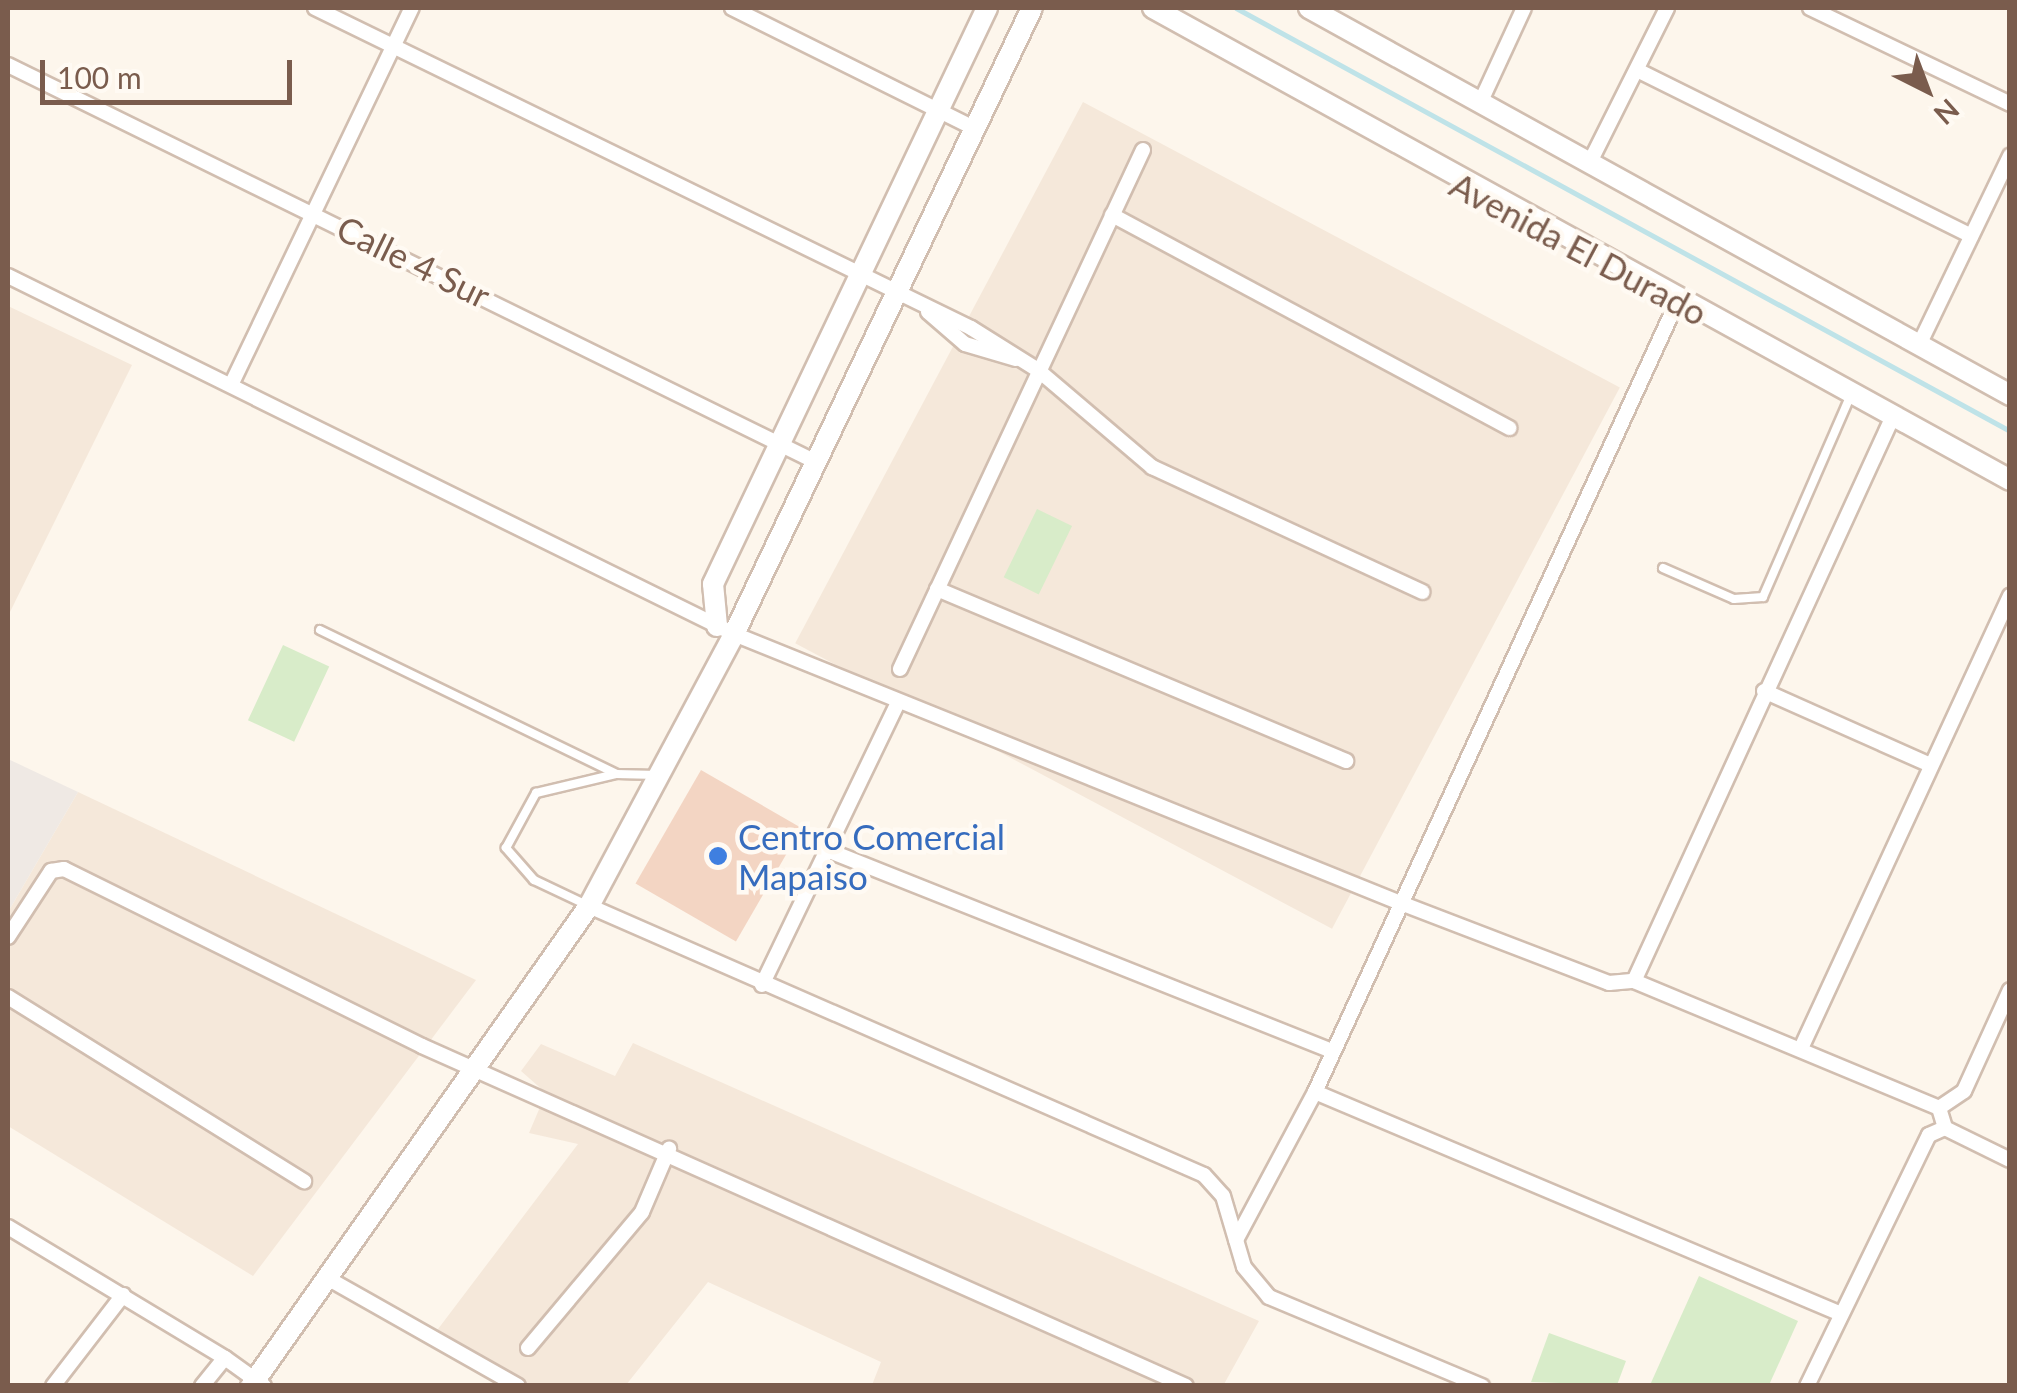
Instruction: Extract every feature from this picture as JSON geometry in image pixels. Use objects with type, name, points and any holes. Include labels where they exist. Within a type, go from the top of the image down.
[{"type":"street","points":[[315,8],[927,311],[965,344],[1038,370],[1152,468],[1423,592]]},
{"type":"street","points":[[232,383],[412,8]]},
{"type":"street","points":[[732,8],[974,128]]},
{"type":"street","points":[[726,630],[713,584],[987,8]]},
{"type":"street","points":[[8,1226],[225,1358],[257,1384],[480,1072],[589,906],[658,775],[726,630],[818,463],[1032,8]]},
{"type":"street","name":"Avenida El Durado","points":[[1153,8],[1678,302],[1894,414],[2010,480]]},
{"type":"street","points":[[1309,8],[1340,14],[1590,162],[2010,395]]},
{"type":"street","points":[[1481,100],[1524,8]]},
{"type":"street","points":[[1590,162],[1667,8]]},
{"type":"street","points":[[1810,8],[2010,104]]},
{"type":"street","name":"Calle 4 Sur","points":[[8,65],[315,211],[818,463]]},
{"type":"street","points":[[1637,70],[1971,236]]},
{"type":"street","points":[[900,669],[1143,150]]},
{"type":"street","points":[[1920,343],[2010,156]]},
{"type":"street","points":[[1112,215],[1508,428]]},
{"type":"street","points":[[8,276],[232,383],[726,630],[898,703],[1398,902],[1610,983],[1634,981],[1803,1044],[1938,1108],[1945,1128],[2010,1160]]},
{"type":"street","points":[[1236,1240],[1315,1092],[1328,1050],[1678,302]]},
{"type":"street","points":[[1634,981],[1894,414]]},
{"type":"street","points":[[937,589],[1346,762]]},
{"type":"street","points":[[1803,1044],[1928,764],[2010,595]]},
{"type":"street","points":[[1764,691],[1928,764]]},
{"type":"street","points":[[762,985],[898,703]]},
{"type":"street","points":[[827,850],[1328,1050]]},
{"type":"street","points":[[8,937],[51,871],[64,869],[480,1072],[669,1149],[1186,1386]]},
{"type":"street","points":[[589,906],[762,985],[1204,1175],[1223,1196],[1236,1240],[1269,1297],[1482,1386]]},
{"type":"street","points":[[1938,1108],[1964,1091],[2010,990]]},
{"type":"street","points":[[8,998],[304,1181]]},
{"type":"street","points":[[1315,1092],[1841,1314]]},
{"type":"street","points":[[1808,1386],[1929,1135],[1945,1128]]},
{"type":"street","points":[[528,1348],[642,1212],[669,1149]]},
{"type":"street","points":[[329,1279],[518,1386]]},
{"type":"street","points":[[53,1386],[123,1294]]},
{"type":"street","points":[[202,1386],[225,1358]]},
{"type":"lane","points":[[1662,568],[1734,599],[1763,597],[1852,393]]},
{"type":"lane","points":[[320,630],[616,774]]},
{"type":"lane","points":[[589,906],[534,880],[506,848],[536,793],[616,774],[658,775]]},
{"type":"shaded area","points":[[1083,102],[1620,387],[1332,929],[795,643]]},
{"type":"shaded area","points":[[8,306],[132,365],[8,616]]},
{"type":"shaded area","points":[[8,759],[78,792],[8,912]]},
{"type":"shaded area","points":[[78,792],[476,980],[253,1276],[8,1126],[8,912]]},
{"type":"shaded area","points":[[633,1043],[1259,1321],[1223,1386],[872,1385],[881,1362],[708,1282],[626,1385],[514,1385],[432,1337],[578,1144],[529,1133],[546,1093],[521,1071],[541,1044],[615,1076]]},
{"type":"green space","points":[[1037,509],[1072,526],[1039,594],[1004,577]]},
{"type":"green space","points":[[283,645],[329,667],[294,742],[248,720]]},
{"type":"green space","points":[[1699,1276],[1798,1321],[1769,1385],[1650,1385]]},
{"type":"green space","points":[[1549,1333],[1626,1361],[1617,1385],[1531,1382]]},
{"type":"building","name":"Centro Comercial Mapaiso","points":[[701,770],[801,828],[736,941],[636,883]]},
{"type":"waterway","points":[[1236,8],[2010,431]]},
{"type":"place","name":"Centro Comercial Mapaiso","points":[[718,856]]}]
